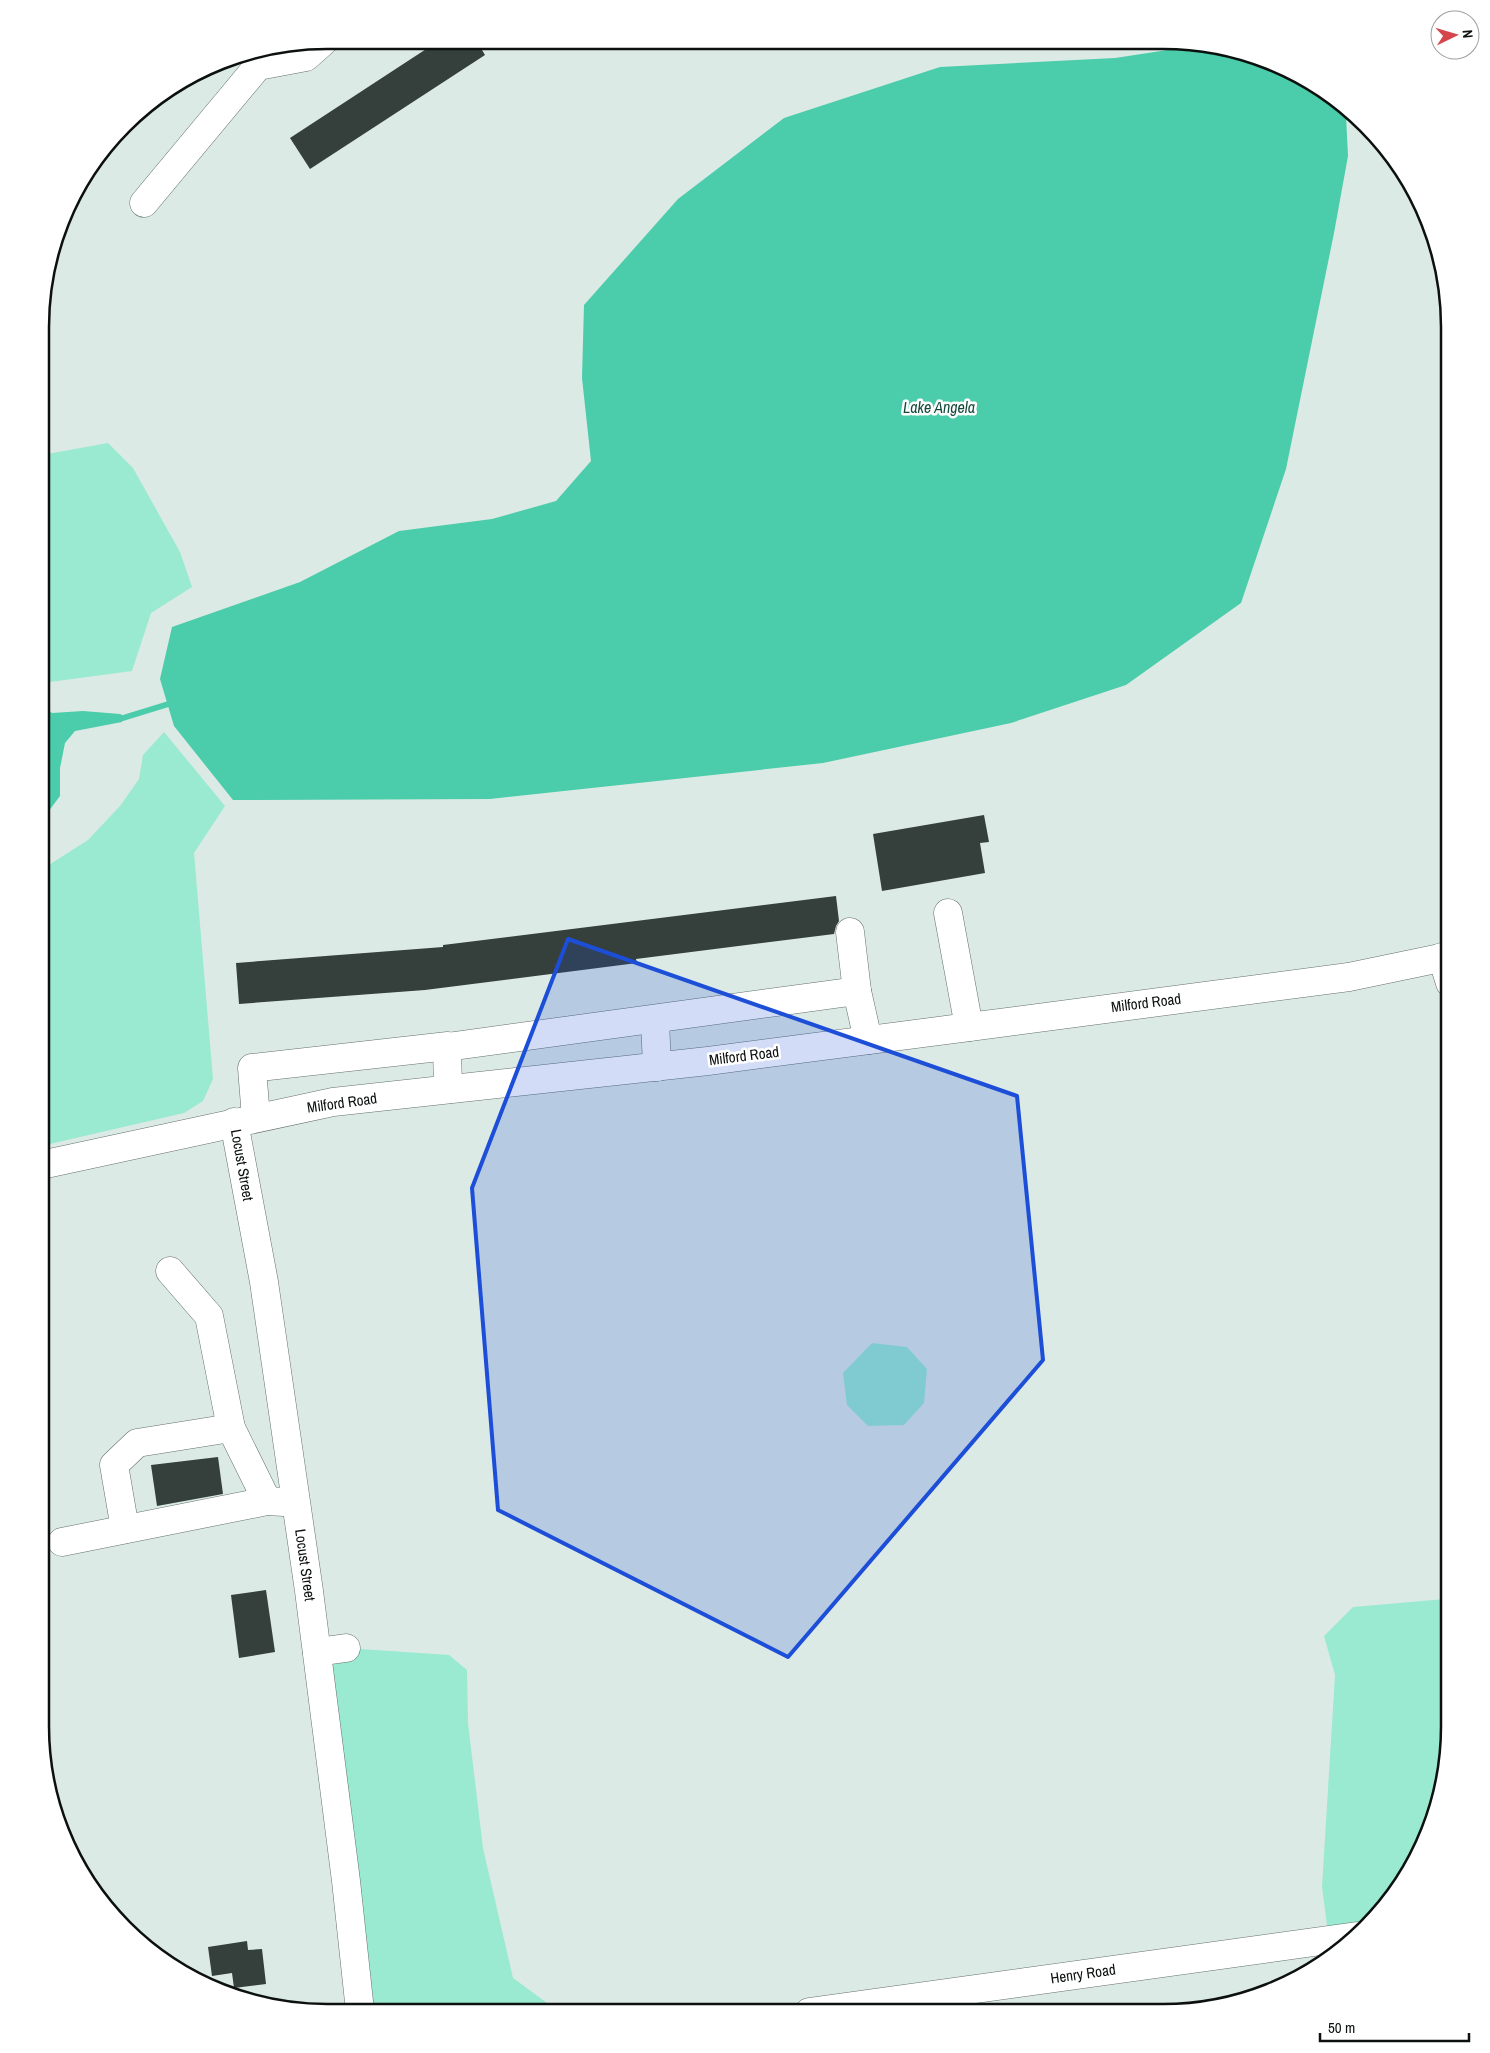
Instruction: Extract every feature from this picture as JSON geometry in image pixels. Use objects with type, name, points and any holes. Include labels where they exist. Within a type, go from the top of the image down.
[{"type":"street","points":[[144,203],[260,58],[306,57],[315,49]]},
{"type":"street","points":[[948,913],[969,1027]]},
{"type":"street","points":[[850,932],[857,991],[868,1040]]},
{"type":"street","name":"Milford Road","points":[[49,1163],[333,1102],[657,1067],[969,1027],[1349,977],[1441,958]]},
{"type":"street","points":[[448,1089],[448,1046],[655,1020],[857,991]]},
{"type":"street","points":[[655,1020],[657,1067]]},
{"type":"street","name":"Locust Street","points":[[359,2004],[346,1881],[317,1652],[264,1282],[245,1120],[252,1068],[448,1046]]},
{"type":"street","points":[[170,1272],[209,1316],[231,1428],[267,1501]]},
{"type":"street","points":[[125,1529],[114,1465],[137,1443],[231,1428]]},
{"type":"street","points":[[62,1542],[267,1501],[296,1504]]},
{"type":"street","points":[[317,1652],[346,1648]]},
{"type":"street","name":"Henry Road","points":[[867,2004],[1342,1938]]},
{"type":"highlighted area","points":[[568,939],[1017,1096],[1043,1360],[788,1657],[498,1510],[472,1188]]},
{"type":"shaded area","points":[[108,443],[133,468],[180,552],[192,587],[151,613],[132,671],[49,682],[49,454]]},
{"type":"shaded area","points":[[164,732],[225,806],[194,853],[213,1079],[203,1101],[184,1113],[49,1144],[49,865],[88,840],[120,806],[139,779],[143,755]]},
{"type":"shaded area","points":[[872,1343],[907,1347],[927,1369],[924,1403],[904,1425],[868,1426],[847,1405],[843,1373]]},
{"type":"shaded area","points":[[1441,1599],[1441,1744],[1432,1798],[1413,1849],[1404,1865],[1384,1895],[1360,1923],[1342,1938],[1329,1940],[1322,1887],[1335,1675],[1324,1636],[1353,1607]]},
{"type":"shaded area","points":[[346,1648],[449,1655],[467,1670],[468,1723],[483,1848],[513,1978],[548,2004],[359,2004],[317,1652]]},
{"type":"water","name":"Lake Angela","points":[[1174,49],[1199,51],[1235,58],[1286,77],[1332,106],[1346,118],[1348,156],[1286,469],[1241,603],[1126,685],[1011,723],[823,763],[490,799],[233,800],[174,726],[160,679],[172,627],[300,582],[399,531],[492,519],[556,501],[591,461],[582,378],[584,305],[678,199],[784,118],[940,67],[1115,58]]},
{"type":"water","points":[[49,711],[52,713],[83,711],[120,714],[124,716],[122,722],[75,731],[65,743],[60,768],[60,796],[49,811]]},
{"type":"building","points":[[426,49],[481,49],[485,55],[310,169],[290,138]]},
{"type":"building","points":[[984,815],[989,842],[980,843],[985,873],[882,891],[873,834]]},
{"type":"building","points":[[836,896],[839,921],[834,934],[636,959],[637,963],[425,990],[239,1004],[236,963],[443,947],[443,945]]},
{"type":"building","points":[[218,1457],[223,1494],[157,1506],[151,1465]]},
{"type":"building","points":[[266,1590],[275,1652],[239,1658],[231,1595]]},
{"type":"building","points":[[247,1941],[248,1950],[262,1949],[266,1984],[235,1988],[232,1973],[212,1976],[208,1947]]},
{"type":"waterway","points":[[123,718],[175,702]]}]
